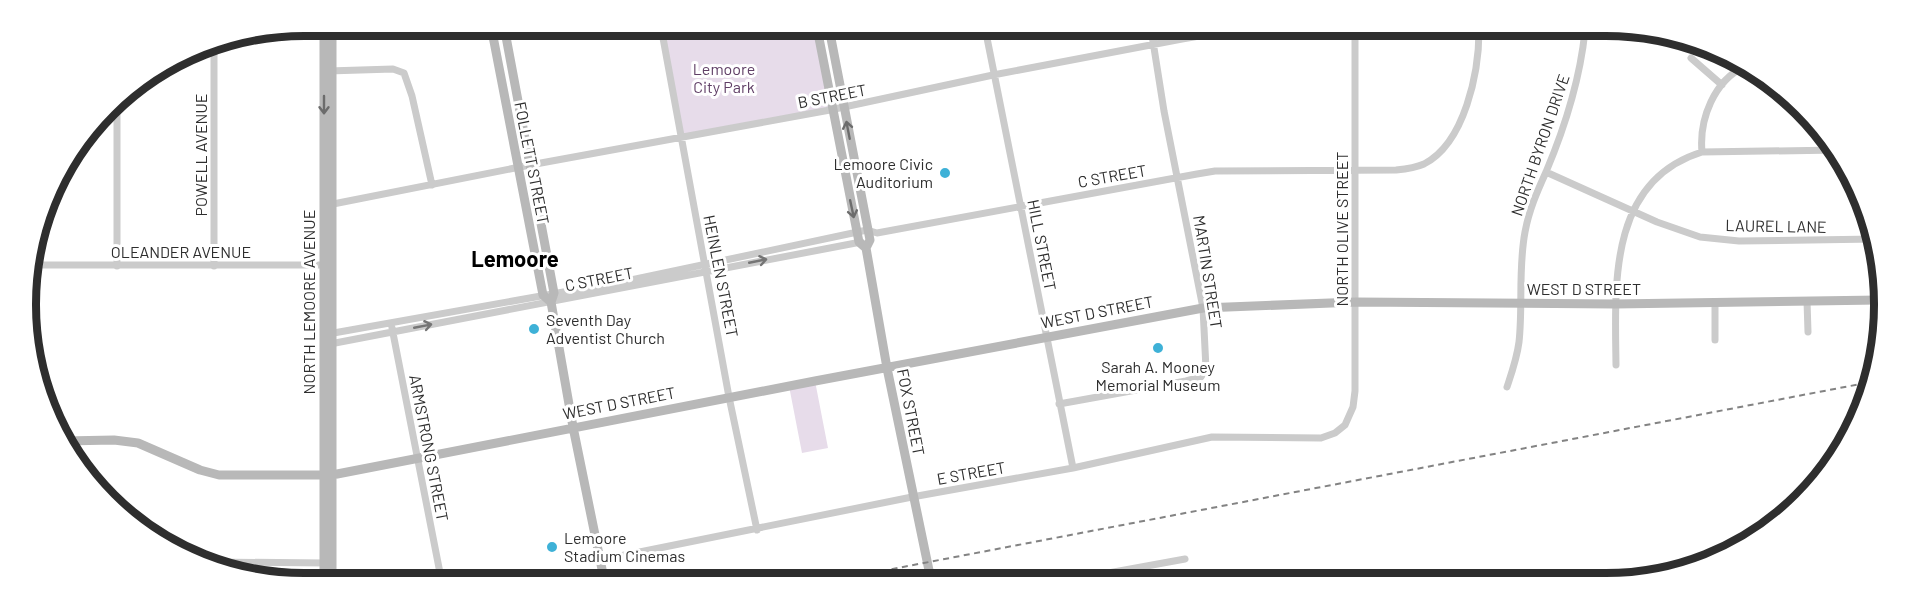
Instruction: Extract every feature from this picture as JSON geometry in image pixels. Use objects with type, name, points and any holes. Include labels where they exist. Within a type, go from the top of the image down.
[{"type":"street","name":"NORTH LEMOORE AVENUE","points":[[325,36],[328,71],[329,205],[328,563],[325,573]]},
{"type":"street","name":"NORTH LEMOORE AVENUE","points":[[328,71],[331,36]]},
{"type":"street","name":"FOLLETT STREET","points":[[493,36],[517,167],[550,297]]},
{"type":"street","name":"FOLLETT STREET","points":[[506,36],[530,165],[573,427],[603,573]]},
{"type":"street","name":"HEINLEN STREET","points":[[663,36],[729,397],[757,530]]},
{"type":"street","name":"FOX STREET","points":[[818,36],[832,110],[866,238]]},
{"type":"street","name":"FOX STREET","points":[[830,36],[887,368],[929,573]]},
{"type":"street","name":"HILL STREET","points":[[986,36],[1073,468]]},
{"type":"street","name":"MARTIN STREET","points":[[1059,404],[1201,377],[1206,369],[1203,308],[1164,111],[1152,36]]},
{"type":"street","name":"B STREET","points":[[329,205],[517,167],[844,108],[993,75],[1205,36]]},
{"type":"street","name":"NORTH OLIVE STREET","points":[[1345,425],[1350,417],[1354,399],[1355,36]]},
{"type":"street","name":"C STREET","points":[[328,339],[391,323],[550,297],[1215,171],[1405,169],[1424,164],[1442,150],[1452,136],[1471,91],[1478,55],[1479,36]]},
{"type":"street","name":"NORTH BYRON DRIVE","points":[[1508,387],[1519,344],[1520,264],[1525,232],[1536,192],[1546,172],[1579,74],[1584,36]]},
{"type":"street","name":"POWELL AVENUE","points":[[214,52],[214,266]]},
{"type":"street","points":[[1691,58],[1722,84]]},
{"type":"street","points":[[328,71],[393,69],[404,73],[412,96],[432,185]]},
{"type":"street","points":[[1702,152],[1702,129],[1716,92],[1738,71]]},
{"type":"street","points":[[117,113],[117,266]]},
{"type":"street","points":[[1616,365],[1615,304],[1623,237],[1642,196],[1659,175],[1685,158],[1702,152],[1826,150]]},
{"type":"street","name":"LAUREL LANE","points":[[1546,172],[1681,232],[1726,240],[1866,240]]},
{"type":"street","name":"OLEANDER AVENUE","points":[[39,265],[329,265]]},
{"type":"street","name":"C STREET","points":[[328,339],[393,332],[550,297]]},
{"type":"street","name":"WEST D STREET","points":[[73,441],[114,440],[138,443],[219,476],[328,475],[1203,308],[1356,302],[1615,304],[1874,300]]},
{"type":"street","points":[[1807,301],[1808,332]]},
{"type":"street","points":[[1715,302],[1715,340]]},
{"type":"street","name":"ARMSTRONG STREET","points":[[391,323],[440,573]]},
{"type":"street","name":"E STREET","points":[[600,560],[912,497],[1073,468],[1212,437],[1315,438],[1335,433],[1345,425]]},
{"type":"street","points":[[1116,573],[1185,559]]},
{"type":"street","points":[[229,562],[328,563]]},
{"type":"street","name":"NORTH LEMOORE AVENUE","points":[[328,563],[331,573]]},
{"type":"green space","name":"Lemoore City Park","points":[[663,36],[819,36],[832,110],[682,138]]},
{"type":"green space","points":[[815,381],[828,448],[802,453],[789,386]]},
{"type":"railway","points":[[871,573],[1862,384]]},
{"type":"place","name":"Lemoore Civic Auditorium","points":[[945,173]]},
{"type":"place","name":"Seventh Day Adventist Church","points":[[534,329]]},
{"type":"place","name":"Sarah A. Mooney Memorial Museum","points":[[1158,348]]},
{"type":"place","name":"Lemoore Stadium Cinemas","points":[[552,547]]},
{"type":"district","name":"Lemoore","points":[[515,259]]}]
